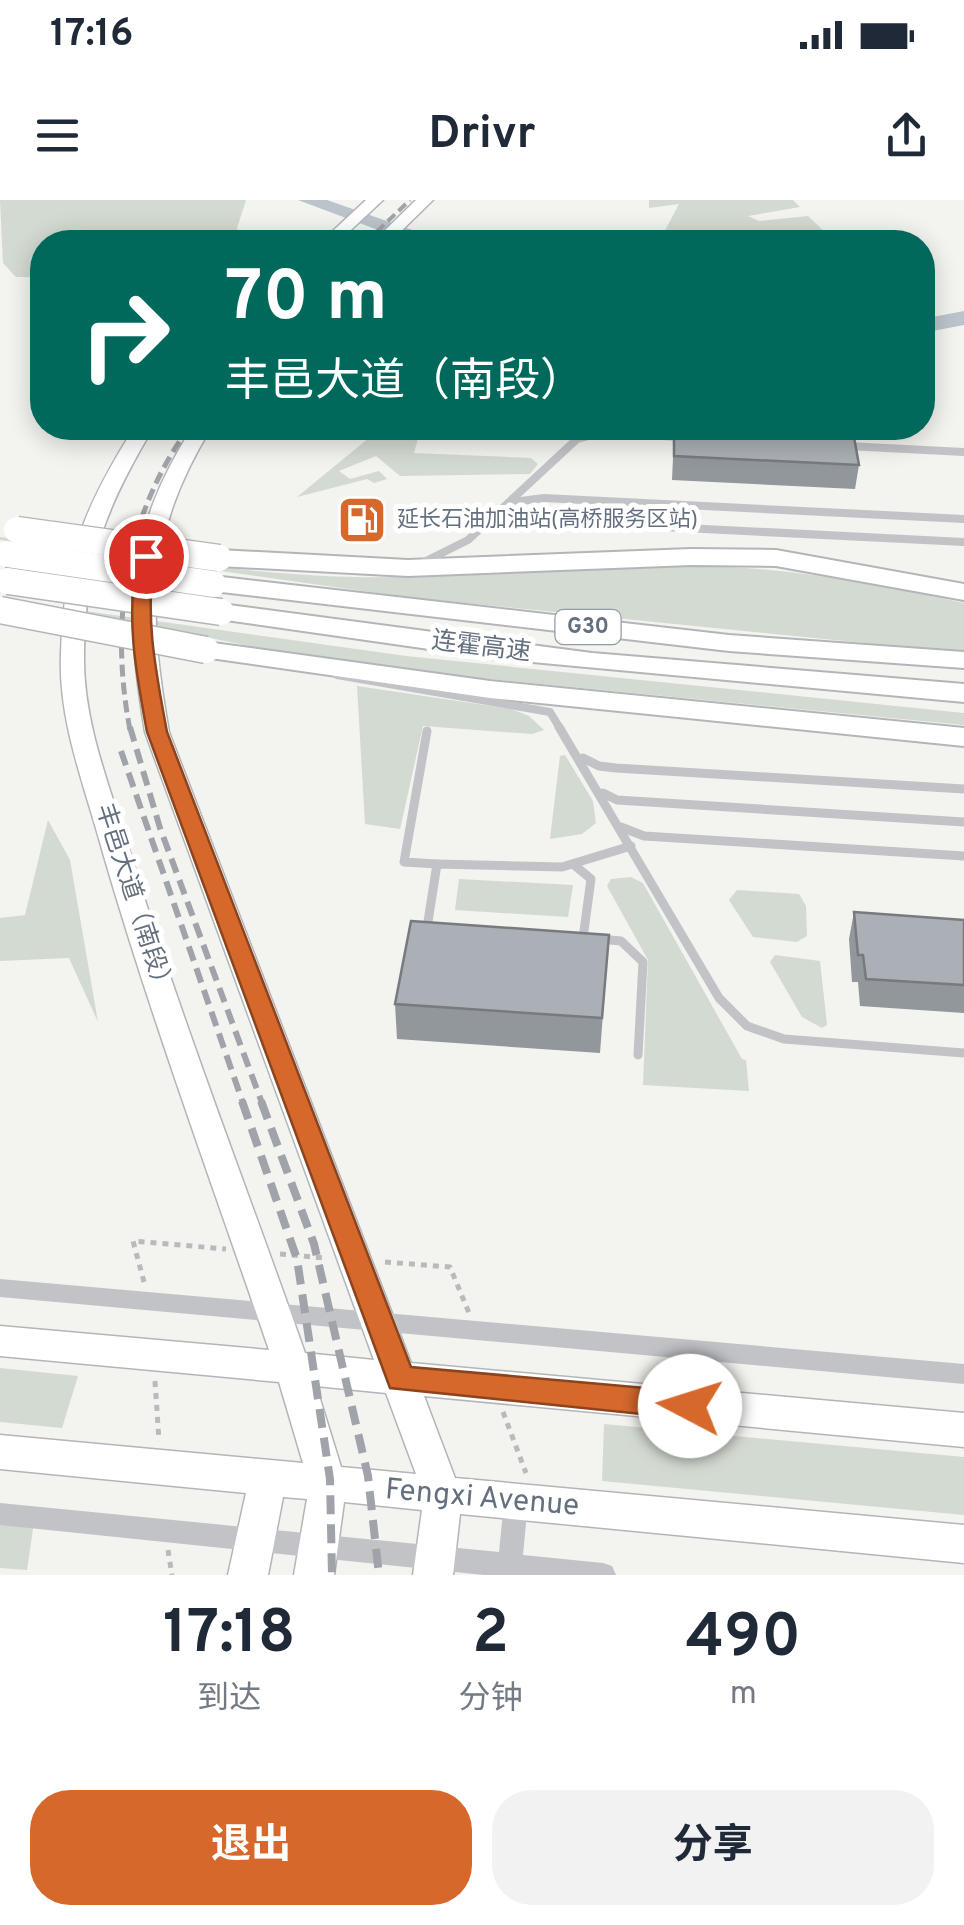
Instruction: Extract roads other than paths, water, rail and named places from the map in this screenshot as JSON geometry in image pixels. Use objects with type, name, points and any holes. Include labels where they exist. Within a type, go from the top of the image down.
[{"type":"highway","name":"连霍高速","points":[[5,554],[216,571],[729,643],[964,660]]},
{"type":"highway","name":"连霍高速","points":[[5,554],[222,612],[339,632],[726,676],[964,694]]},
{"type":"highway","points":[[216,571],[691,556],[776,558],[964,592]]},
{"type":"highway","points":[[0,610],[316,668],[578,700],[964,736]]},
{"type":"main road","points":[[342,230],[375,200]]},
{"type":"main road","points":[[394,230],[425,200]]},
{"type":"main road","name":"丰邑大道（南段）","points":[[135,440],[105,491],[81,558],[72,657],[78,722],[129,895],[274,1312],[328,1485]]},
{"type":"main road","points":[[194,440],[158,513],[141,584],[143,656],[157,732],[443,1495],[434,1567]]},
{"type":"main road","points":[[0,1342],[964,1430]]},
{"type":"main road","name":"Fengxi Avenue","points":[[0,1452],[964,1544]]},
{"type":"main road","points":[[252,1558],[268,1478]]},
{"type":"main road","points":[[316,1561],[328,1485]]},
{"type":"street","points":[[0,1288],[964,1374]]},
{"type":"street","points":[[509,1570],[516,1502]]},
{"type":"street","points":[[0,1514],[252,1558],[603,1575]]},
{"type":"lane","points":[[389,568],[417,564],[451,552],[484,527],[575,440]]},
{"type":"lane","points":[[830,445],[964,452]]},
{"type":"lane","points":[[505,506],[544,498],[964,520]]},
{"type":"lane","points":[[484,527],[525,520],[964,542]]},
{"type":"lane","points":[[316,668],[342,677],[550,712],[578,753],[719,998],[747,1026],[784,1040],[964,1053]]},
{"type":"lane","points":[[427,731],[404,862],[527,868],[573,864],[630,846]]},
{"type":"lane","points":[[578,753],[587,762],[616,768],[964,789]]},
{"type":"lane","points":[[598,788],[617,800],[964,822]]},
{"type":"lane","points":[[619,825],[630,834],[644,836],[964,856]]},
{"type":"lane","points":[[436,864],[427,928],[447,929]]},
{"type":"lane","points":[[573,864],[590,880],[586,938]]},
{"type":"lane","points":[[566,937],[621,941],[642,962],[638,1055]]},
{"type":"waterway","points":[[308,200],[394,230]]},
{"type":"waterway","points":[[935,324],[964,318]]},
{"type":"railway","points":[[379,230],[410,200]]},
{"type":"railway","points":[[130,730],[122,652],[127,575],[148,501],[181,440]]},
{"type":"railway","points":[[130,727],[160,828],[262,1103]]},
{"type":"railway","points":[[121,751],[243,1103]]},
{"type":"railway","points":[[242,1101],[297,1259],[330,1479],[332,1575]]},
{"type":"railway","points":[[261,1101],[314,1244],[368,1476],[379,1575]]},
{"type":"place","name":"延长石油加油站(高桥服务区站)","points":[[362,520]]}]
